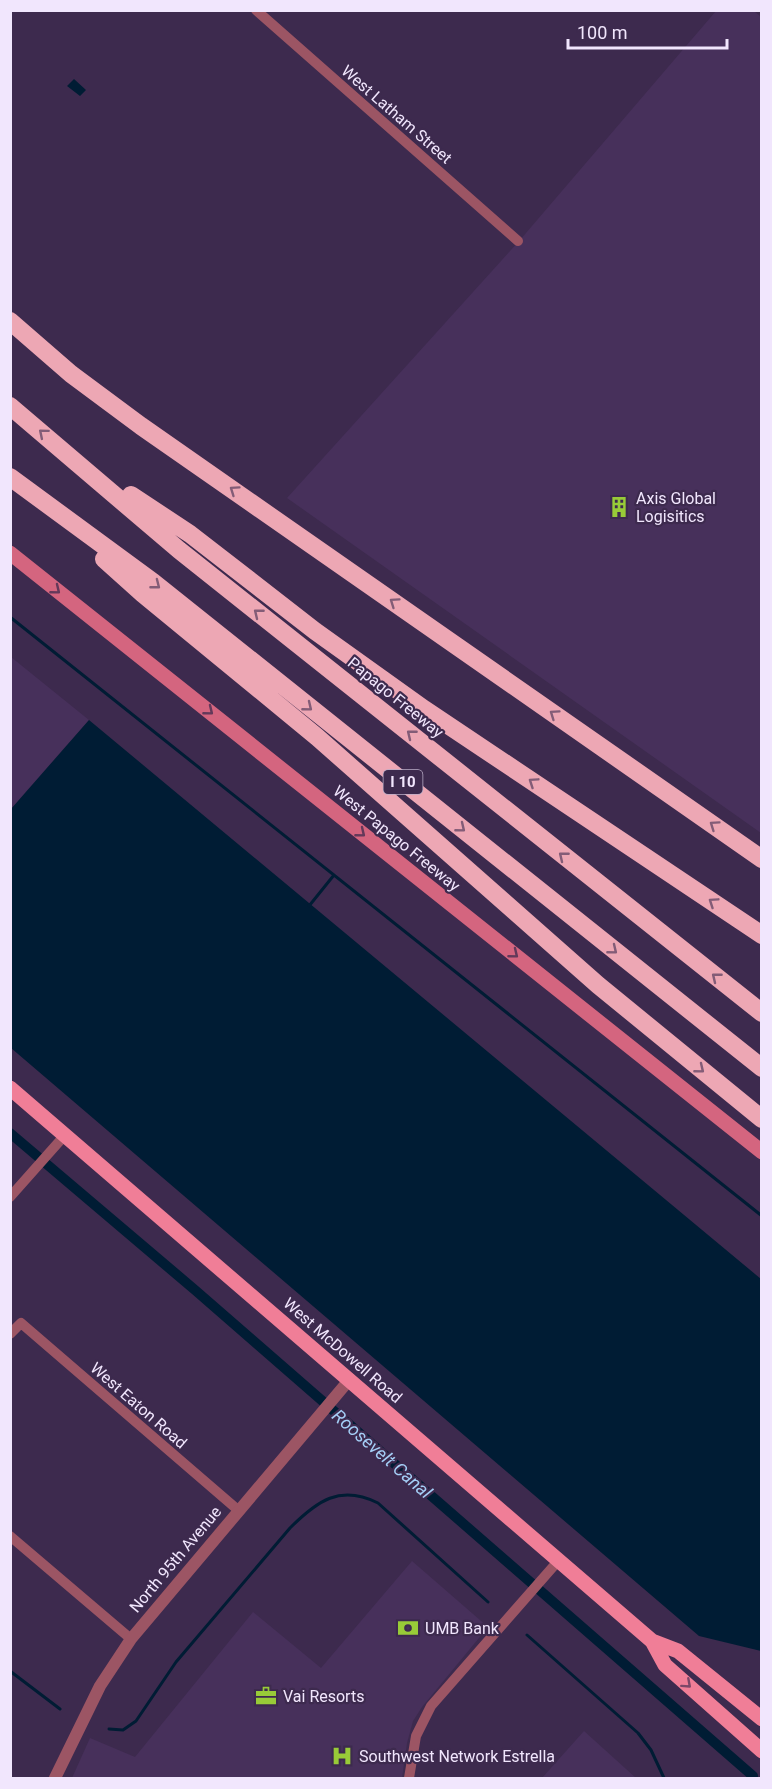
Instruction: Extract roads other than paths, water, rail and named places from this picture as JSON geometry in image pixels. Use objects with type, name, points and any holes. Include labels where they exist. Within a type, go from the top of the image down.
[{"type":"highway","points":[[10,321],[71,374],[141,426],[762,859]]},
{"type":"highway","name":"Papago Freeway","points":[[10,406],[179,550],[762,1014]]},
{"type":"highway","points":[[75,460],[190,534],[315,632],[424,709],[762,935]]},
{"type":"highway","name":"I 10","points":[[10,477],[153,582],[762,1068]]},
{"type":"highway","points":[[41,501],[143,594],[309,730],[598,985],[762,1119]]},
{"type":"main road","name":"West Papago Freeway","points":[[10,553],[762,1152]]},
{"type":"main road","name":"West McDowell Road","points":[[10,1088],[652,1641],[678,1651],[762,1719]]},
{"type":"main road","name":"West McDowell Road","points":[[652,1641],[665,1665],[762,1751]]},
{"type":"street","name":"West Latham Street","points":[[256,10],[518,241]]},
{"type":"street","points":[[10,1197],[65,1135]]},
{"type":"street","name":"West Eaton Road","points":[[10,1334],[21,1323],[238,1510]]},
{"type":"street","name":"North 95th Avenue","points":[[55,1779],[100,1686],[131,1639],[350,1379]]},
{"type":"street","points":[[10,1536],[131,1639]]},
{"type":"street","points":[[409,1779],[416,1736],[431,1706],[559,1560]]},
{"type":"water","points":[[74,79],[86,90],[80,96],[67,86]]},
{"type":"water","points":[[89,720],[761,1279],[761,1651],[699,1636],[11,1048],[11,809]]},
{"type":"waterway","points":[[10,617],[762,1216]]},
{"type":"waterway","points":[[309,906],[334,875]]},
{"type":"waterway","name":"Roosevelt Canal","points":[[10,1133],[195,1290],[753,1776]]},
{"type":"waterway","points":[[109,1729],[123,1730],[136,1721],[176,1662],[290,1528],[310,1510],[330,1498],[352,1495],[378,1503],[488,1602]]},
{"type":"waterway","points":[[527,1635],[638,1733],[651,1750],[664,1778]]},
{"type":"waterway","points":[[10,1671],[60,1709]]},
{"type":"place","name":"Axis Global Logisitics","points":[[619,507]]},
{"type":"place","name":"UMB Bank","points":[[408,1628]]},
{"type":"place","name":"Vai Resorts","points":[[266,1696]]},
{"type":"place","name":"Southwest Network Estrella","points":[[342,1756]]}]
